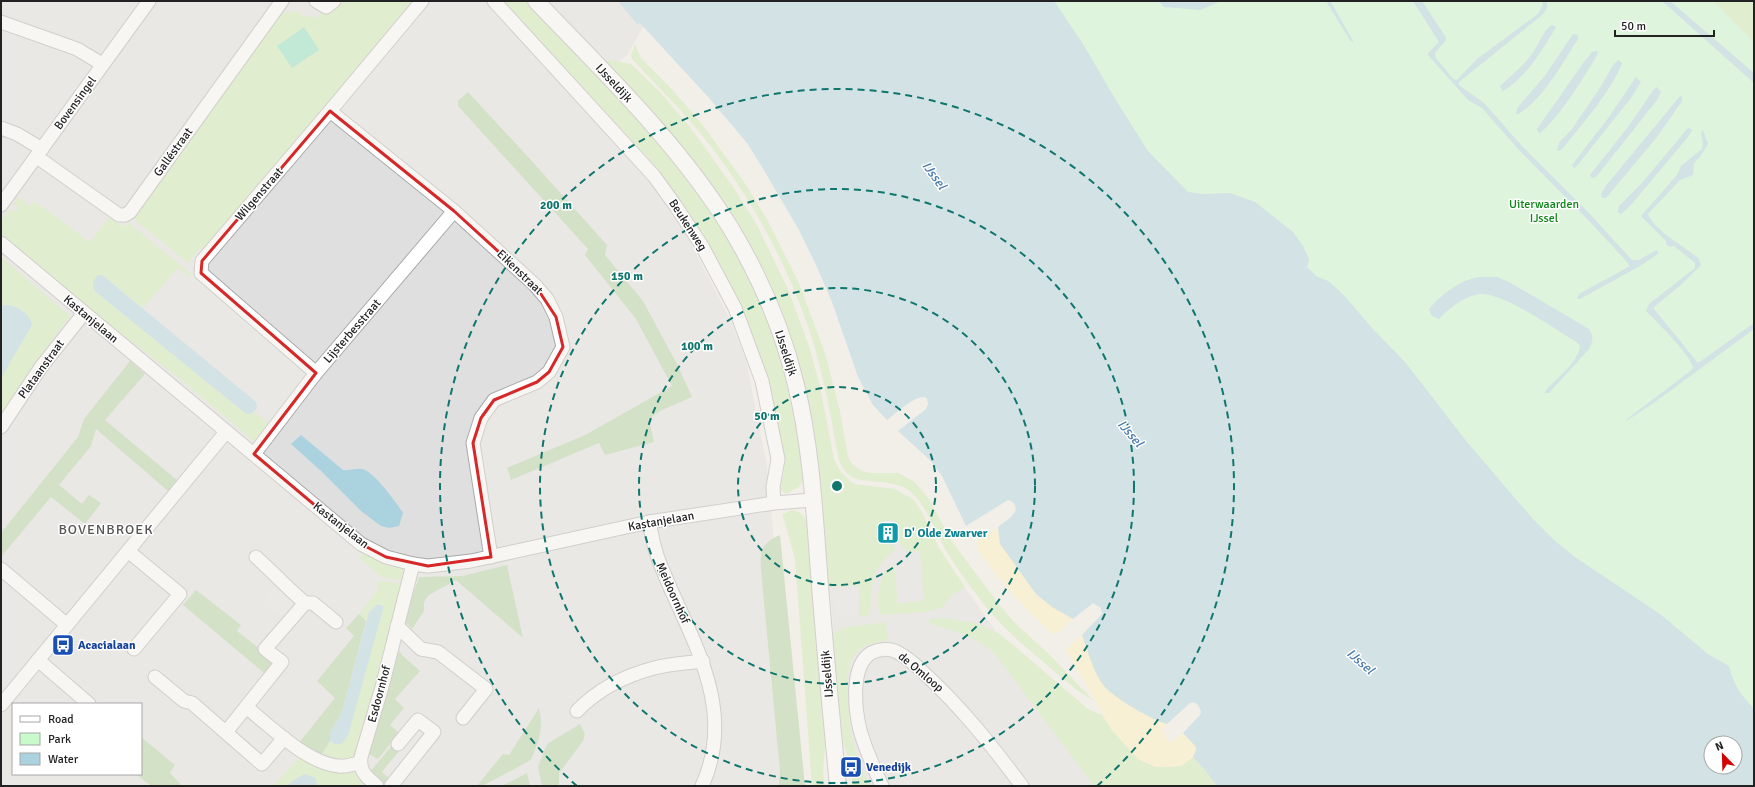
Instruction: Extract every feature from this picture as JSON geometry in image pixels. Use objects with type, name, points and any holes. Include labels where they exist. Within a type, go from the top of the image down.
[{"type":"street","name":"Bovensingel","points":[[1,204],[149,1]]},
{"type":"street","name":"Galléstraat","points":[[39,153],[119,215],[125,215],[130,212],[282,1]]},
{"type":"street","points":[[316,1],[326,7],[334,1]]},
{"type":"street","name":"Wilgenstraat","points":[[316,373],[201,273],[202,261],[422,1]]},
{"type":"street","name":"Beukenweg","points":[[494,1],[654,176],[702,246],[736,308],[762,381],[778,459],[773,488],[774,503]]},
{"type":"street","name":"IJsseldijk","points":[[536,1],[652,124],[697,177],[730,228],[758,282],[777,326],[796,384],[807,444],[838,786]]},
{"type":"street","points":[[1,22],[77,49],[102,64]]},
{"type":"street","name":"Eikenstraat","points":[[330,111],[454,211],[535,285],[547,299],[556,316],[563,347],[549,372],[537,382],[494,400],[481,418],[473,443],[491,557]]},
{"type":"street","points":[[1,128],[17,134],[39,153]]},
{"type":"street","name":"Lijsterbesstraat","points":[[254,454],[316,373],[454,211]]},
{"type":"street","name":"Kastanjelaan","points":[[1,243],[361,544],[386,557],[428,566],[491,557],[649,522],[774,503],[813,500]]},
{"type":"street","name":"Plataanstraat","points":[[1,427],[41,367],[84,313]]},
{"type":"street","points":[[1,705],[226,432]]},
{"type":"street","name":"Meidoornhof","points":[[649,522],[658,560],[703,661],[714,705],[714,741],[706,776],[702,786]]},
{"type":"street","points":[[128,551],[180,594],[134,649]]},
{"type":"street","points":[[256,557],[275,574],[279,581],[305,603]]},
{"type":"street","name":"Esdoornhof","points":[[360,763],[413,564]]},
{"type":"street","points":[[1,569],[67,625]]},
{"type":"street","points":[[226,732],[282,662],[265,649],[305,603],[313,602],[336,622]]},
{"type":"street","points":[[397,626],[421,649],[438,652],[486,690],[463,718]]},
{"type":"street","name":"de Omloop","points":[[882,786],[860,730],[856,696],[858,671],[862,661],[871,653],[886,649],[898,652],[953,701],[989,742],[1022,786]]},
{"type":"street","points":[[38,660],[87,703]]},
{"type":"street","points":[[577,711],[590,697],[612,683],[655,668],[703,661]]},
{"type":"street","points":[[155,677],[184,701],[192,703],[262,764],[284,738]]},
{"type":"street","points":[[246,707],[297,749],[331,764],[346,766],[360,763],[363,774],[377,786]]},
{"type":"street","points":[[391,786],[434,732],[418,720],[398,744]]},
{"type":"highlighted area","points":[[330,111],[454,211],[535,285],[556,317],[563,347],[549,372],[537,382],[494,400],[481,418],[473,443],[491,557],[428,566],[386,557],[361,544],[254,454],[316,373],[201,273],[202,261]]},
{"type":"shaded area","points":[[1,1],[641,1],[651,14],[627,55],[574,100],[620,148],[653,187],[688,238],[729,317],[746,360],[767,466],[797,786],[1,786]]},
{"type":"shaded area","points":[[823,501],[903,505],[964,586],[1104,786],[854,786],[834,638]]},
{"type":"shaded area","points":[[273,586],[294,602],[281,617],[262,601]]},
{"type":"shaded area","points":[[858,587],[857,616],[842,618],[834,611],[833,589]]},
{"type":"shaded area","points":[[248,715],[274,737],[260,755],[233,732]]},
{"type":"shaded area","points":[[421,725],[429,731],[390,779],[382,772]]},
{"type":"green space","points":[[345,1],[415,1],[205,252],[200,248],[188,263],[131,217],[279,11],[283,13],[297,11],[303,16],[308,17],[310,14],[316,19],[321,13],[326,15]]},
{"type":"green space","points":[[503,1],[524,1],[604,82],[670,155],[716,218],[743,265],[764,311],[783,368],[800,445],[804,479],[799,487],[786,494],[781,490],[784,470],[781,442],[763,365],[734,292],[696,223],[649,159]]},
{"type":"green space","name":"Uiterwaarden IJssel","points":[[962,1],[1713,1],[1754,42],[1754,715],[1718,692]]},
{"type":"green space","points":[[1670,1],[1754,1],[1754,73]]},
{"type":"green space","points":[[304,27],[319,50],[292,68],[277,46]]},
{"type":"green space","points":[[635,44],[641,58],[669,86],[702,124],[744,182],[767,219],[799,283],[825,353],[840,411],[848,457],[852,464],[862,471],[870,473],[898,473],[915,482],[929,499],[951,540],[1001,607],[1016,624],[1052,657],[1093,700],[1081,693],[1006,630],[973,590],[954,563],[944,547],[924,507],[913,494],[895,484],[865,481],[856,478],[848,474],[842,467],[837,451],[819,362],[813,342],[803,313],[778,255],[747,199],[711,146],[684,114],[632,59],[631,55]]},
{"type":"green space","points":[[611,60],[631,64],[661,93],[693,131],[734,188],[757,225],[788,289],[809,346],[820,386],[834,459],[840,471],[855,484],[895,489],[914,500],[922,512],[939,548],[965,587],[951,596],[943,607],[926,612],[881,615],[878,602],[879,587],[885,573],[889,567],[894,564],[898,603],[924,601],[920,551],[907,552],[898,541],[900,538],[900,528],[894,521],[886,520],[877,528],[876,535],[881,543],[893,545],[896,550],[881,563],[877,570],[872,585],[870,612],[866,616],[859,616],[860,585],[827,588],[817,459],[812,420],[798,363],[729,211],[708,179],[682,146],[604,61]]},
{"type":"green space","points":[[468,92],[607,245],[605,255],[643,301],[678,366],[692,397],[660,411],[652,417],[650,424],[654,442],[605,455],[599,443],[511,480],[507,468],[585,435],[672,386],[636,319],[585,255],[588,249],[458,106],[458,101]]},
{"type":"green space","points":[[18,197],[30,206],[34,201],[90,242],[109,217],[124,227],[128,222],[190,273],[189,277],[178,268],[143,308],[102,275],[96,292],[245,413],[250,414],[255,412],[269,424],[255,442],[180,379],[112,327],[1,234],[1,221],[10,209],[15,212],[19,208],[13,204]]},
{"type":"green space","points":[[1,257],[70,316],[31,369],[1,417],[1,378],[32,325],[28,316],[16,307],[6,305],[1,306]]},
{"type":"green space","points":[[130,361],[145,374],[105,420],[177,480],[168,491],[96,429],[91,446],[59,485],[82,504],[89,495],[101,503],[85,524],[51,497],[1,557],[1,533],[78,437],[84,419]]},
{"type":"green space","points":[[792,510],[803,516],[808,527],[826,736],[823,772],[825,786],[812,786],[795,559],[783,516],[783,514]]},
{"type":"green space","points":[[780,535],[805,786],[779,786],[780,771],[761,558],[765,545]]},
{"type":"green space","points":[[364,553],[383,563],[404,569],[403,581],[382,577],[359,558]]},
{"type":"green space","points":[[507,565],[523,638],[456,580],[429,595],[424,602],[424,611],[412,629],[404,621],[419,577],[462,576]]},
{"type":"green space","points":[[382,581],[403,584],[356,758],[349,762],[320,757],[330,741],[334,744],[349,732],[383,606],[378,604],[369,612],[366,621],[359,614],[378,589],[377,582]]},
{"type":"green space","points":[[196,590],[241,625],[237,631],[274,660],[264,673],[183,605]]},
{"type":"green space","points":[[359,614],[366,621],[342,712],[330,733],[330,741],[320,757],[298,744],[335,698],[317,681],[354,636],[346,628]]},
{"type":"green space","points":[[944,618],[974,623],[999,633],[1088,709],[1102,715],[1112,730],[1138,759],[1156,767],[1181,766],[1193,757],[1217,786],[1094,786],[994,653],[972,638],[930,624],[929,619]]},
{"type":"green space","points":[[886,622],[888,641],[877,642],[861,649],[853,657],[849,666],[848,701],[850,726],[864,775],[870,786],[852,786],[850,766],[840,732],[831,634],[841,630],[841,628]]},
{"type":"green space","points":[[399,651],[420,671],[395,699],[404,708],[390,725],[399,733],[378,759],[368,754]]},
{"type":"green space","points":[[539,708],[541,729],[531,760],[482,786],[477,786],[503,754],[509,755]]},
{"type":"green space","points":[[580,724],[585,734],[583,741],[559,773],[559,786],[542,786],[538,767],[547,744]]},
{"type":"green space","points":[[142,738],[175,765],[170,773],[182,786],[151,786],[137,775],[142,775]]},
{"type":"green space","points":[[394,743],[401,749],[382,772],[390,779],[385,782],[381,782],[369,773]]},
{"type":"green space","points":[[301,755],[351,770],[363,783],[361,786],[340,786],[337,784],[335,786],[316,786],[317,783],[295,779],[287,786],[273,786]]},
{"type":"green space","points":[[527,773],[530,786],[502,786]]},
{"type":"sand","points":[[998,527],[1000,544],[1066,614],[1073,619],[1059,632],[1054,634],[1023,606],[1002,582],[977,548],[977,541]]},
{"type":"sand","points":[[1082,635],[1091,660],[1123,700],[1142,712],[1167,724],[1162,730],[1168,741],[1171,742],[1183,733],[1196,747],[1193,757],[1181,766],[1156,767],[1138,759],[1112,730],[1066,650]]},
{"type":"water","name":"IJssel","points":[[618,1],[1054,1],[1083,44],[1148,151],[1188,192],[1202,194],[1230,193],[1255,202],[1293,232],[1303,246],[1309,259],[1307,267],[1316,276],[1328,281],[1343,294],[1372,328],[1405,362],[1467,442],[1532,518],[1555,541],[1575,557],[1660,614],[1708,654],[1729,666],[1738,689],[1754,709],[1754,786],[1217,786],[1193,757],[1196,747],[1183,733],[1200,715],[1201,712],[1197,704],[1190,703],[1167,724],[1134,708],[1109,691],[1104,686],[1097,674],[1082,635],[1102,614],[1101,608],[1093,603],[1073,619],[1052,607],[1036,594],[1000,544],[998,527],[1011,517],[1016,510],[1013,502],[1008,500],[966,526],[942,476],[931,461],[898,431],[926,409],[928,404],[927,398],[918,398],[912,401],[887,420],[873,405],[858,377],[832,302],[816,265],[799,230],[762,167],[747,143],[710,99],[640,23],[637,24]]},
{"type":"water","points":[[1159,1],[1221,1],[1200,10],[1164,7]]},
{"type":"water","points":[[1326,1],[1330,1],[1332,4],[1354,43],[1350,40]]},
{"type":"water","points":[[1413,1],[1422,1],[1445,36],[1446,40],[1435,53],[1436,58],[1453,79],[1457,80],[1477,59],[1538,14],[1543,5],[1542,1],[1546,1],[1547,7],[1542,15],[1459,82],[1459,85],[1484,103],[1522,146],[1588,212],[1632,260],[1639,260],[1657,250],[1658,254],[1640,266],[1580,299],[1577,299],[1579,294],[1629,266],[1628,263],[1518,149],[1482,108],[1468,100],[1428,55],[1428,53],[1439,42]]},
{"type":"water","points":[[1662,1],[1670,1],[1754,73],[1754,83]]},
{"type":"water","points":[[1552,25],[1556,27],[1533,62],[1519,79],[1503,91],[1500,86],[1529,58],[1545,32]]},
{"type":"water","points":[[1573,34],[1578,35],[1578,39],[1552,80],[1536,100],[1518,114],[1516,113],[1518,107],[1544,77]]},
{"type":"water","points":[[1592,52],[1598,52],[1595,59],[1570,98],[1548,126],[1540,133],[1538,132],[1537,129],[1584,62]]},
{"type":"water","points":[[1618,60],[1622,63],[1604,96],[1563,148],[1559,151],[1557,150],[1559,143],[1572,129],[1600,88],[1613,65]]},
{"type":"water","points":[[1636,77],[1641,82],[1631,98],[1574,168],[1572,165],[1609,117]]},
{"type":"water","points":[[1657,87],[1661,92],[1657,100],[1596,177],[1592,178],[1590,175]]},
{"type":"water","points":[[1680,96],[1682,96],[1682,101],[1657,137],[1606,198],[1602,198],[1601,194],[1605,187]]},
{"type":"water","points":[[1688,128],[1692,130],[1688,137],[1630,206],[1621,214],[1618,212],[1619,206],[1642,183]]},
{"type":"water","points":[[1703,130],[1708,144],[1700,157],[1694,163],[1693,175],[1680,180],[1648,214],[1656,226],[1699,259],[1701,265],[1682,284],[1654,307],[1654,309],[1698,363],[1754,323],[1754,329],[1655,402],[1626,421],[1693,369],[1692,364],[1681,348],[1646,311],[1649,304],[1695,268],[1695,263],[1674,246],[1669,247],[1666,244],[1666,241],[1641,216],[1677,175],[1681,166],[1702,149],[1703,144],[1701,132]]},
{"type":"water","points":[[98,275],[102,275],[256,402],[257,408],[250,414],[245,413],[96,292],[93,283]]},
{"type":"water","points":[[1478,277],[1497,277],[1509,282],[1589,329],[1592,334],[1592,339],[1589,349],[1549,393],[1545,393],[1546,390],[1566,370],[1575,358],[1580,346],[1577,342],[1530,313],[1504,300],[1481,294],[1464,299],[1439,319],[1432,316],[1429,309],[1439,298],[1457,285]]},
{"type":"water","points":[[1,306],[14,306],[22,310],[31,321],[32,325],[1,378]]},
{"type":"water","points":[[301,435],[343,470],[362,469],[370,473],[391,496],[403,513],[399,526],[389,528],[381,526],[361,511],[321,471],[291,444]]},
{"type":"water","points":[[378,604],[383,606],[383,609],[349,732],[346,739],[342,743],[337,744],[330,741],[330,733],[342,712],[369,612]]},
{"type":"water","points":[[305,774],[315,778],[317,783],[316,786],[287,786],[295,779]]},
{"type":"place","name":"D' Olde Zwarver","points":[[888,533]]},
{"type":"place","name":"Acacialaan","points":[[63,645]]},
{"type":"place","name":"Venedijk","points":[[851,767]]},
{"type":"district","name":"BOVENBROEK","points":[[106,529]]}]
